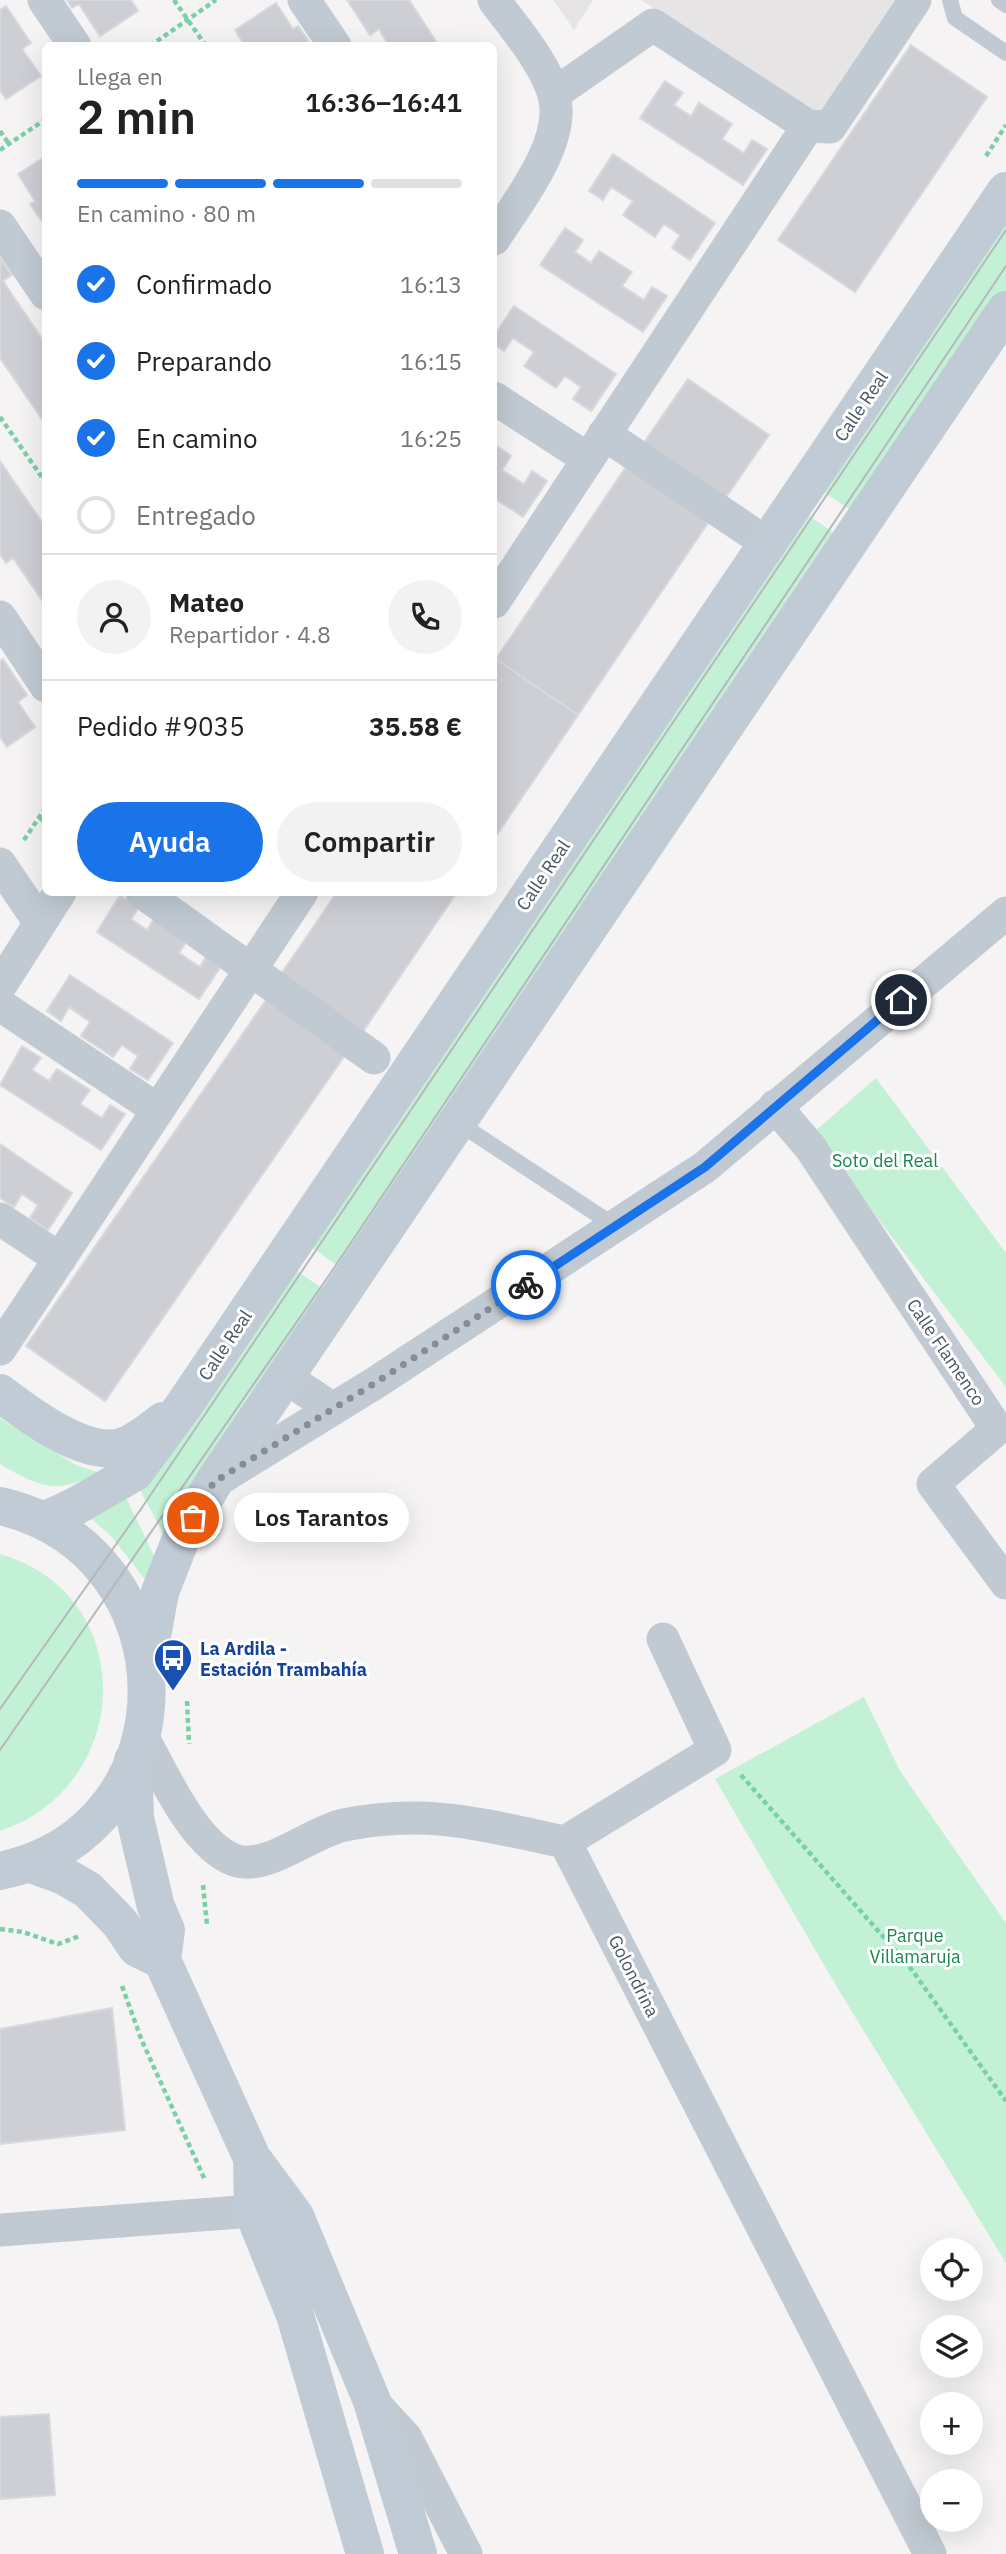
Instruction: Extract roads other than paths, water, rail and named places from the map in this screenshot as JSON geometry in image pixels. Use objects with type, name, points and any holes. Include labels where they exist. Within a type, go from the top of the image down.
[{"type":"street","points":[[44,0],[72,42]]},
{"type":"street","points":[[304,0],[332,42]]},
{"type":"street","points":[[494,0],[534,56],[554,94],[557,117],[552,138],[531,181],[497,234]]},
{"type":"street","points":[[554,94],[653,24],[808,126],[830,127],[915,0]]},
{"type":"street","points":[[497,597],[808,126]]},
{"type":"street","name":"Calle Real","points":[[15,1508],[76,1506],[135,1472],[184,1405],[1006,191]]},
{"type":"street","points":[[0,226],[42,289]]},
{"type":"street","points":[[418,2554],[372,2401],[295,2216],[252,2158],[162,1960],[166,1930],[156,1908],[135,1818],[138,1749],[148,1696],[147,1664],[160,1591],[182,1536],[214,1482],[1006,310]]},
{"type":"street","points":[[497,399],[596,447],[750,531]]},
{"type":"street","points":[[0,617],[42,680]]},
{"type":"street","points":[[0,864],[40,923]]},
{"type":"street","points":[[0,986],[57,896]]},
{"type":"street","points":[[148,896],[374,1058]]},
{"type":"street","points":[[0,1349],[299,896]]},
{"type":"street","points":[[214,1482],[333,1409],[705,1167],[1006,913]]},
{"type":"street","points":[[0,1005],[158,1110]]},
{"type":"street","name":"Calle Flamenco","points":[[775,1106],[810,1147],[997,1429],[933,1484],[1006,1583]]},
{"type":"street","points":[[0,1219],[60,1259]]},
{"type":"street","points":[[285,1377],[333,1409]]},
{"type":"street","points":[[0,1393],[52,1431],[105,1448],[122,1447],[184,1405]]},
{"type":"street","points":[[15,1508],[84,1547],[116,1584],[136,1622],[147,1664]]},
{"type":"street","points":[[138,1749],[195,1831],[234,1860],[257,1863],[332,1828],[385,1817],[448,1818],[565,1842],[715,1750],[663,1639]]},
{"type":"street","points":[[14,1867],[83,1830],[112,1798],[138,1749]]},
{"type":"street","name":"Golondrina","points":[[565,1842],[930,2554]]},
{"type":"street","points":[[14,1867],[64,1876],[88,1889],[120,1923],[137,1948],[162,1960]]},
{"type":"street","points":[[252,2158],[253,2211],[295,2315],[365,2554]]},
{"type":"street","points":[[0,2230],[253,2211]]},
{"type":"street","points":[[372,2401],[406,2438],[466,2554]]},
{"type":"lane","points":[[950,0],[955,18],[1006,53]]},
{"type":"lane","points":[[999,0],[1006,5]]},
{"type":"lane","points":[[457,1122],[615,1226]]},
{"type":"tram line","points":[[0,1709],[141,1509],[1006,230]]},
{"type":"tram line","points":[[0,1750],[330,1274],[1006,266]]},
{"type":"place","name":"Los Tarantos","points":[[193,1518]]},
{"type":"place","name":"La Ardila - Estación Trambahía","points":[[173,1692]]},
{"type":"park label","name":"Soto del Real","points":[[885,1160]]},
{"type":"park label","name":"Parque Villamaruja","points":[[915,1945]]}]
